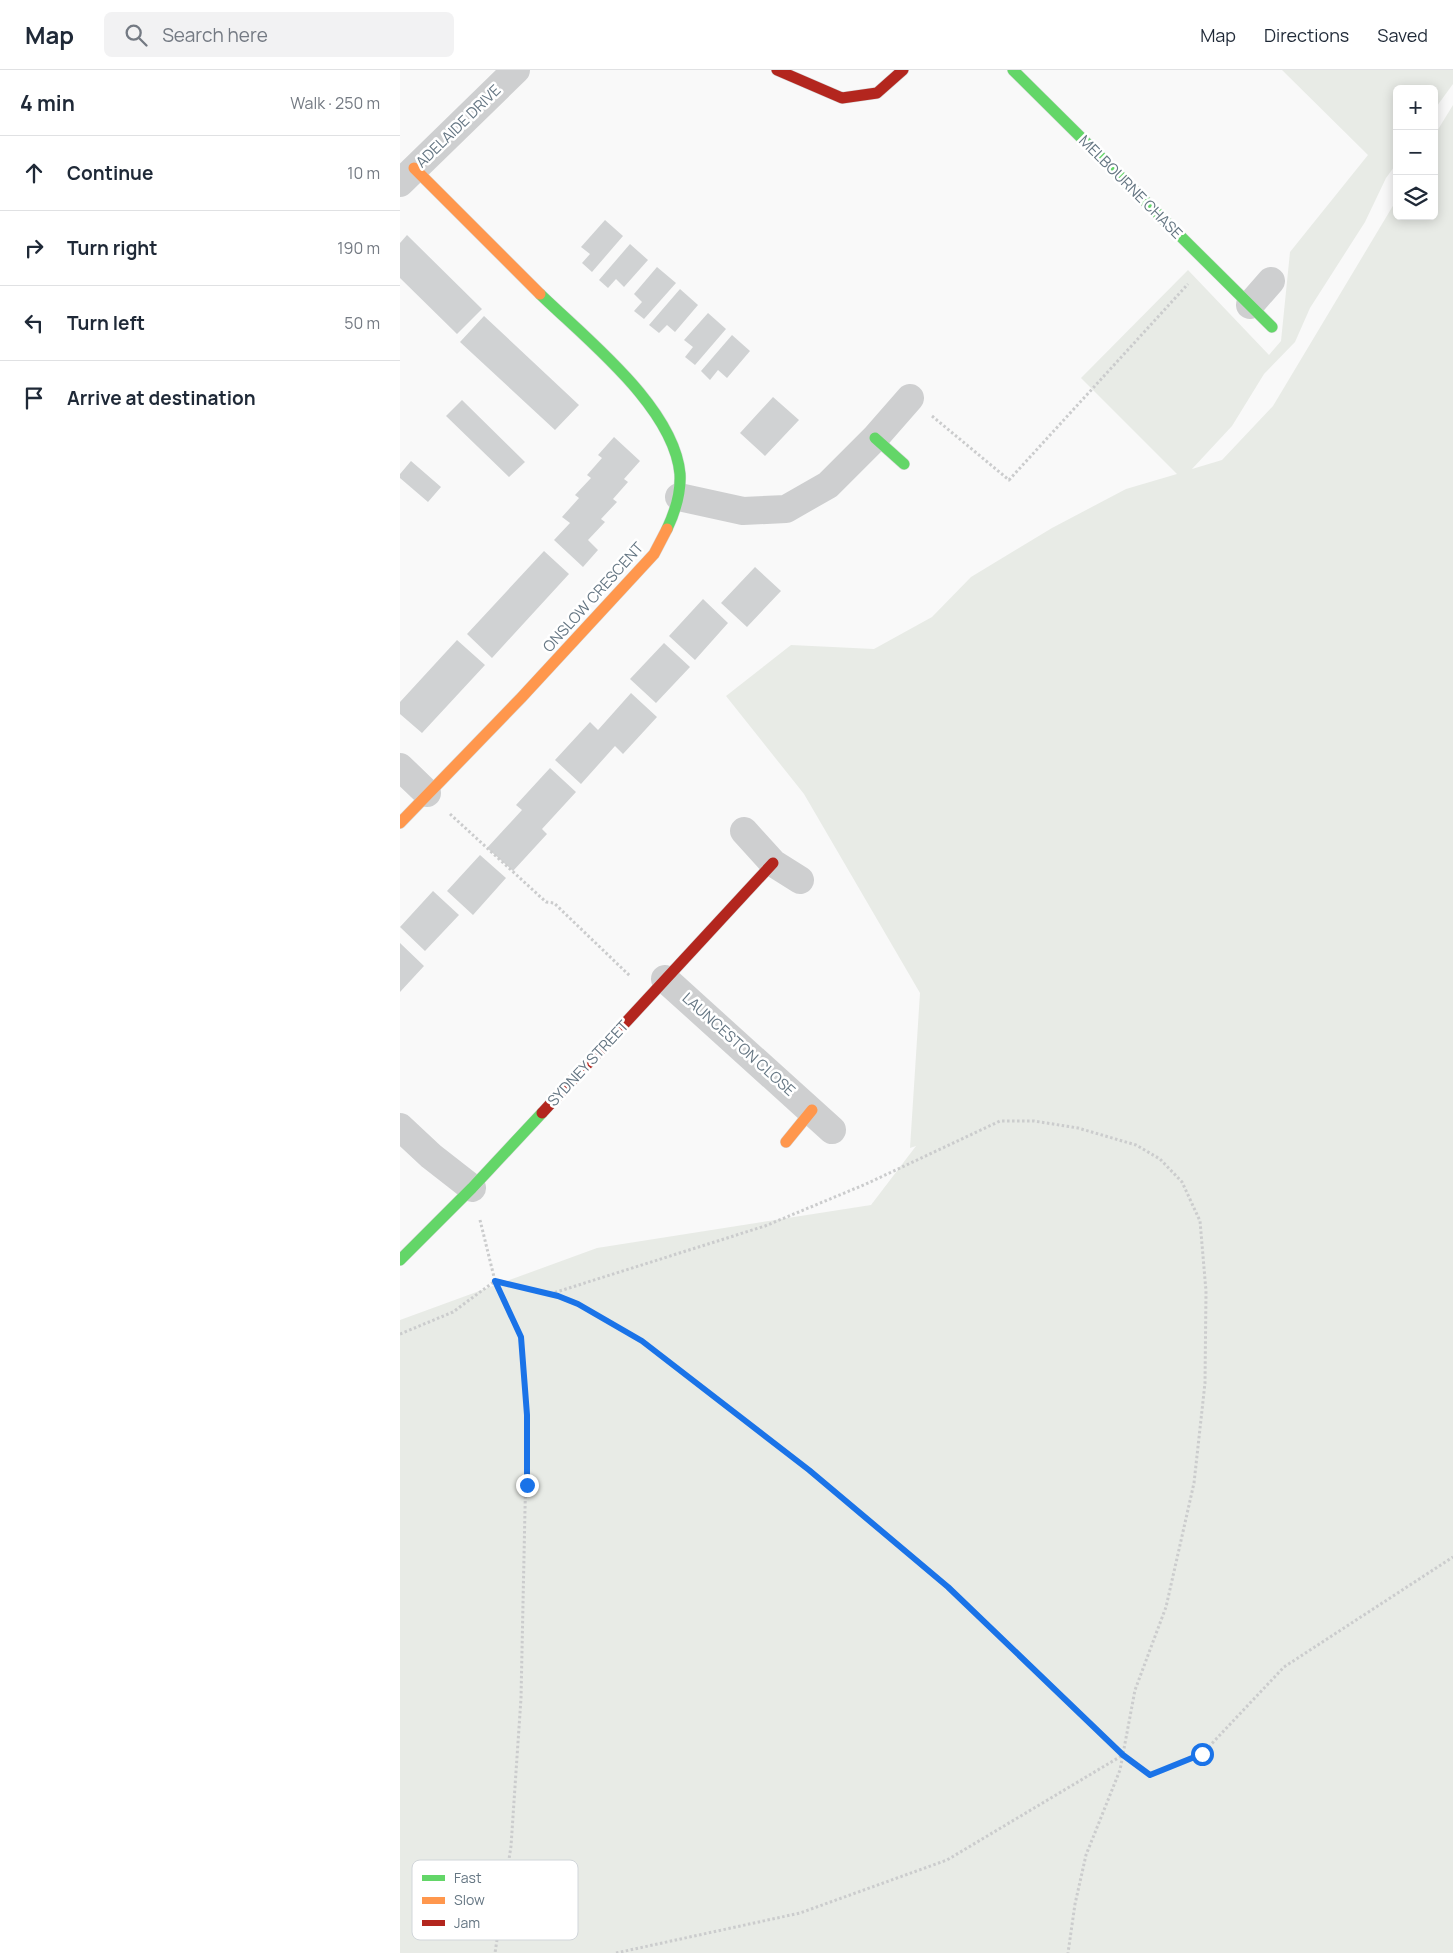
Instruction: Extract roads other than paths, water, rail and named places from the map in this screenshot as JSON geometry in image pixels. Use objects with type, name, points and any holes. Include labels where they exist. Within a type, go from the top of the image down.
[{"type":"street","name":"ADELAIDE DRIVE","points":[[407,176],[516,70]]},
{"type":"street","points":[[777,70],[842,98],[878,92],[903,70]]},
{"type":"street","name":"MELBOURNE CHASE","points":[[1012,70],[1272,328]]},
{"type":"street","name":"ONSLOW CRESCENT","points":[[400,823],[521,698],[654,554],[669,528],[679,497],[678,462],[661,422],[624,376],[407,176]]},
{"type":"street","points":[[1250,305],[1271,282]]},
{"type":"street","points":[[679,497],[743,511],[786,509],[828,484],[875,438],[910,398]]},
{"type":"street","points":[[875,438],[904,464]]},
{"type":"street","points":[[400,768],[427,793]]},
{"type":"street","points":[[744,831],[773,863],[800,880]]},
{"type":"street","name":"SYDNEY STREET","points":[[400,1260],[472,1188],[773,863]]},
{"type":"street","name":"LAUNCESTON CLOSE","points":[[658,987],[812,1110],[832,1130]]},
{"type":"street","points":[[786,1142],[812,1110]]},
{"type":"street","points":[[400,1127],[431,1156],[472,1188]]}]
